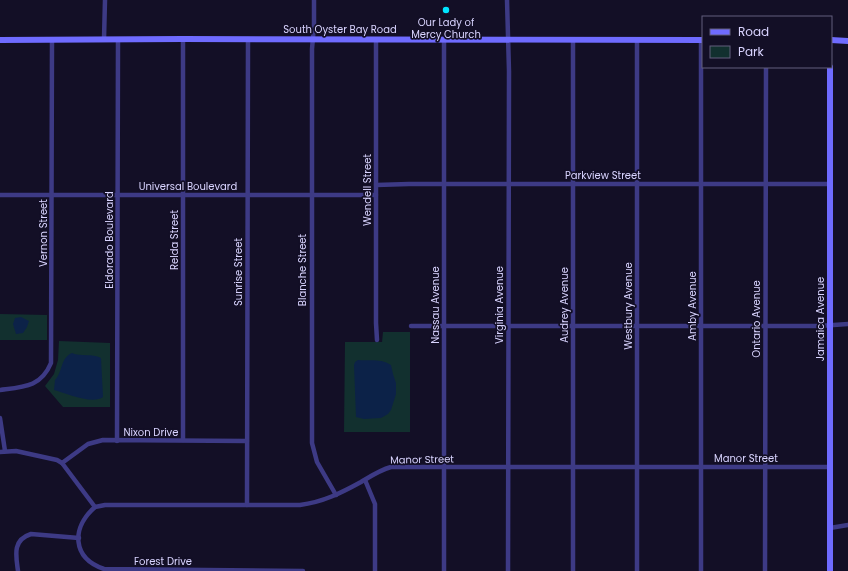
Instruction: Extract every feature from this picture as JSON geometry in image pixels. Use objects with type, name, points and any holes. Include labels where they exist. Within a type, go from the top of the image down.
[{"type":"main road","name":"South Oyster Bay Road","points":[[0,40],[702,40]]},
{"type":"main road","points":[[832,40],[848,40]]},
{"type":"main road","name":"Jamaica Avenue","points":[[830,68],[830,571]]},
{"type":"street","points":[[104,40],[105,0]]},
{"type":"street","name":"Blanche Street","points":[[314,0],[312,443],[317,462],[336,495]]},
{"type":"street","name":"Virginia Avenue","points":[[507,0],[508,571]]},
{"type":"street","name":"Relda Street","points":[[183,39],[183,440]]},
{"type":"street","name":"Sunrise Street","points":[[247,505],[248,39]]},
{"type":"street","name":"Vernon Street","points":[[0,390],[33,384],[45,375],[51,362],[52,40]]},
{"type":"street","name":"Eldorado Boulevard","points":[[117,441],[118,40]]},
{"type":"street","name":"Wendell Street","points":[[376,40],[377,340]]},
{"type":"street","name":"Nassau Avenue","points":[[444,40],[444,571]]},
{"type":"street","name":"Audrey Avenue","points":[[573,40],[573,571]]},
{"type":"street","name":"Westbury Avenue","points":[[637,40],[637,571]]},
{"type":"street","name":"Amby Avenue","points":[[701,571],[702,40]]},
{"type":"street","name":"Ontario Avenue","points":[[765,571],[766,68]]},
{"type":"street","name":"Parkview Street","points":[[376,186],[444,184],[830,184]]},
{"type":"street","name":"Universal Boulevard","points":[[0,195],[376,195]]},
{"type":"street","points":[[411,326],[818,326],[848,324]]},
{"type":"street","points":[[0,418],[3,452],[16,451],[51,458],[62,463],[95,507],[81,524],[78,538],[31,534],[20,540],[16,553],[18,571]]},
{"type":"street","name":"Nixon Drive","points":[[62,463],[88,444],[103,440],[247,441]]},
{"type":"street","name":"Manor Street","points":[[95,507],[113,505],[300,506],[321,502],[381,470],[391,467],[830,467]]},
{"type":"street","points":[[364,480],[375,504],[375,571]]},
{"type":"street","points":[[830,528],[848,525]]},
{"type":"street","name":"Forest Drive","points":[[78,538],[80,551],[86,559],[94,566],[104,570],[303,571]]},
{"type":"green space","points":[[0,314],[47,315],[47,340],[0,340]]},
{"type":"green space","points":[[383,332],[410,332],[410,432],[344,432],[345,342],[382,342]]},
{"type":"green space","points":[[59,341],[110,343],[110,407],[63,407],[45,386],[54,374],[58,360]]},
{"type":"water","points":[[21,317],[29,321],[23,333],[16,334],[13,324],[15,318]]},
{"type":"water","points":[[72,353],[101,358],[103,397],[93,400],[86,399],[54,390],[55,380],[58,377],[63,362],[68,355]]},
{"type":"water","points":[[358,360],[383,361],[391,365],[396,383],[396,394],[391,410],[388,414],[381,418],[364,419],[356,417],[354,365]]},
{"type":"place","name":"Our Lady of Mercy Church","points":[[446,10]]}]
